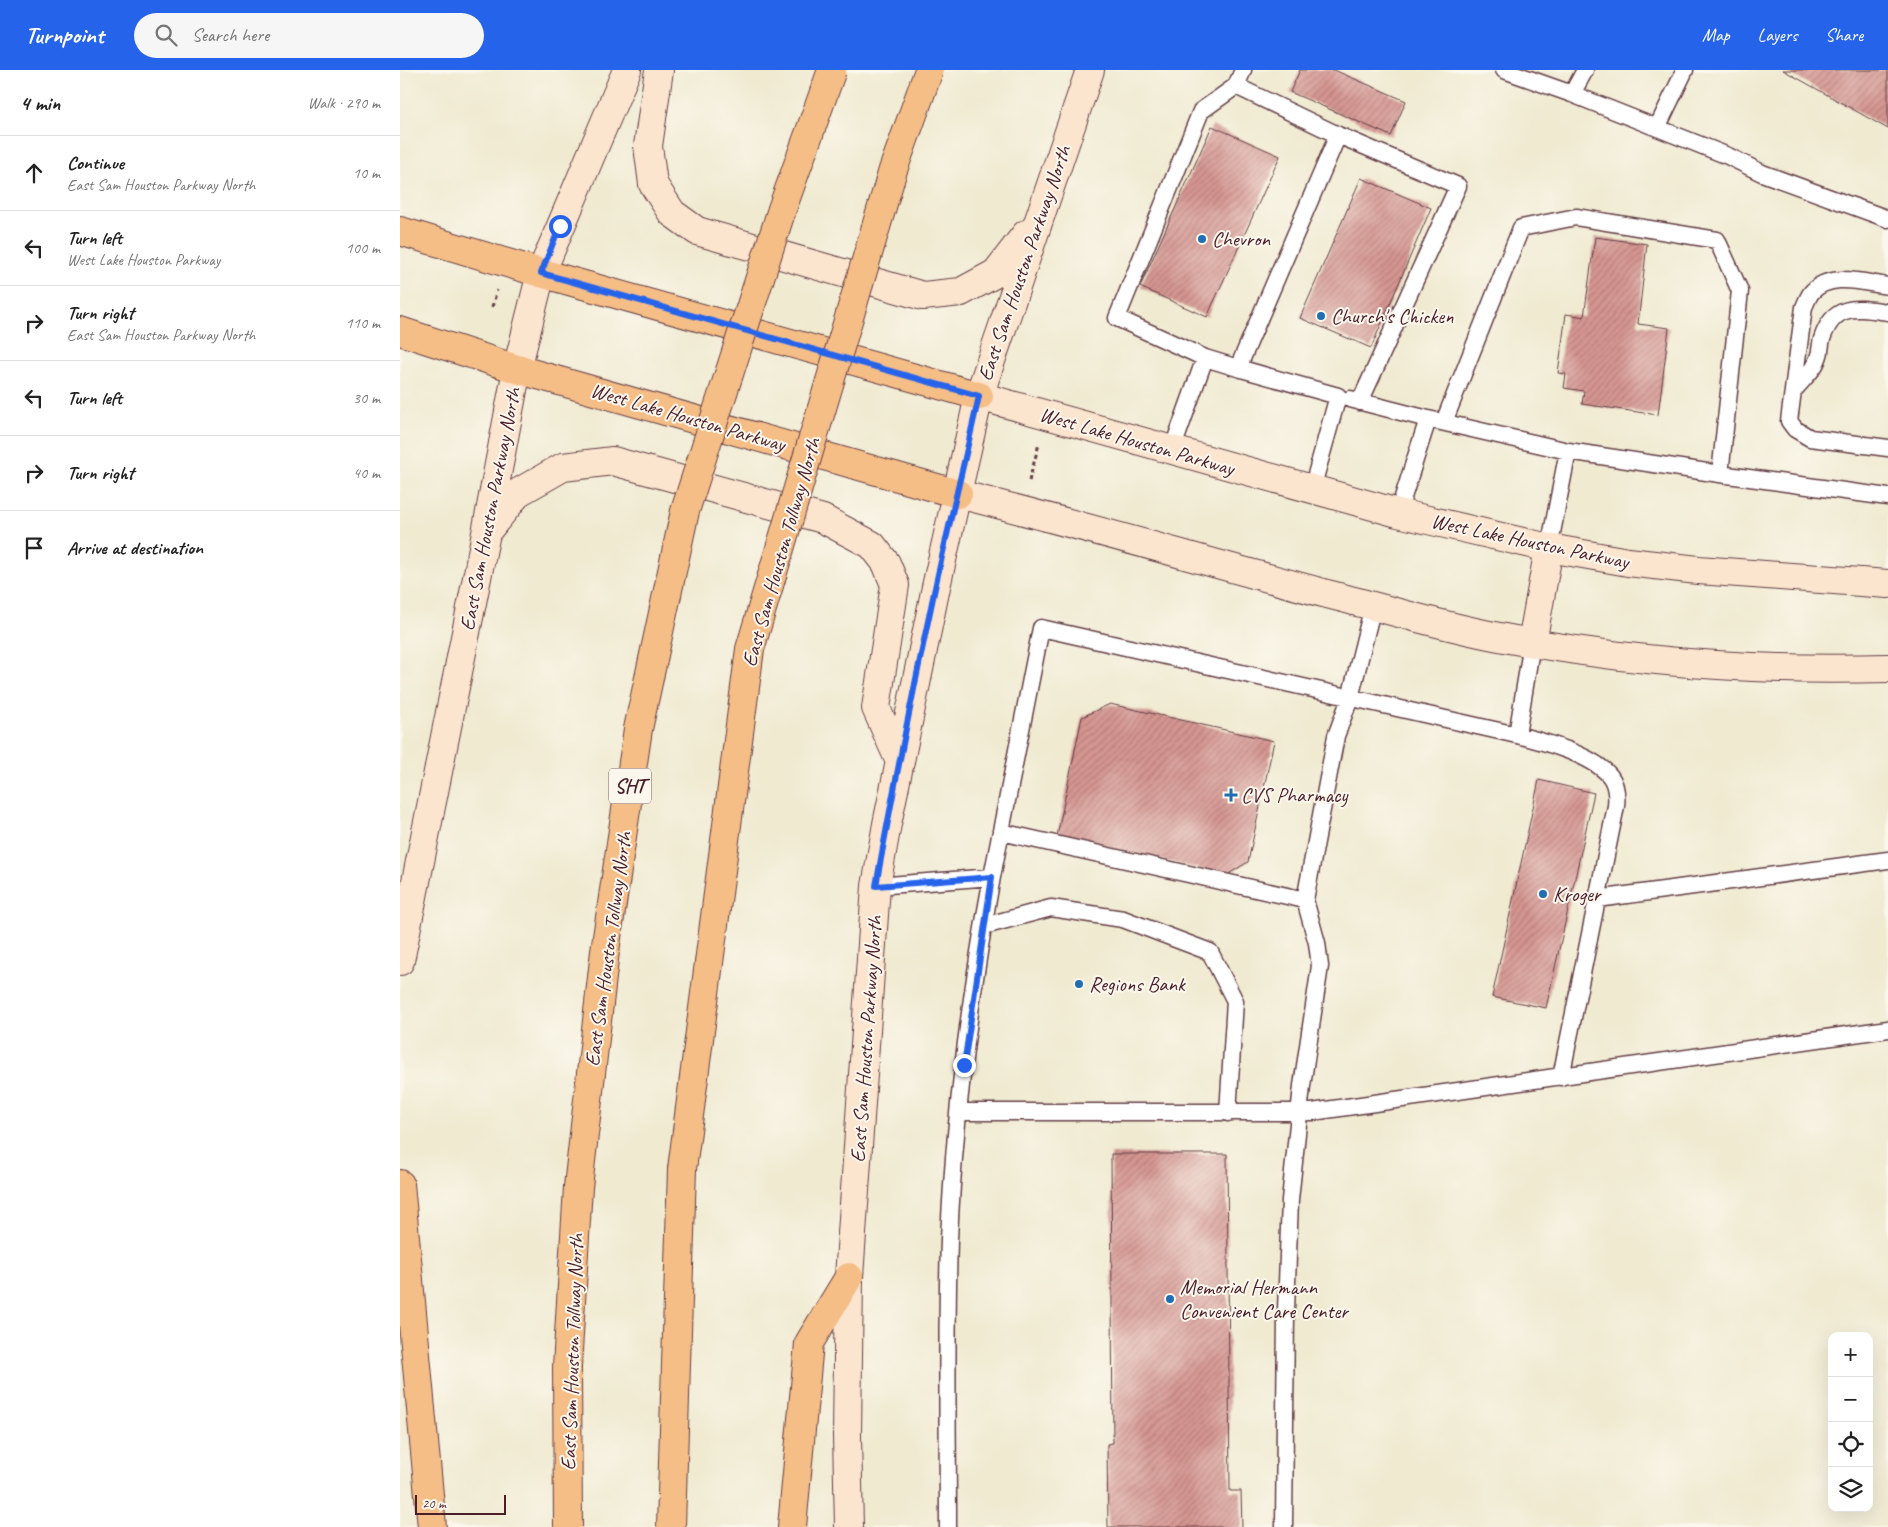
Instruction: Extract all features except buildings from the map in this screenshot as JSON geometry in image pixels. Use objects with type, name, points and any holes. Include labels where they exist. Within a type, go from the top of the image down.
[{"type":"main road","name":"East Sam Houston Parkway North","points":[[400,961],[517,369],[541,273],[626,70]]},
{"type":"main road","points":[[659,70],[648,146],[652,184],[672,213],[697,231],[924,296],[961,292],[996,273],[1040,216]]},
{"type":"main road","name":"East Sam Houston Tollway North","points":[[568,1527],[567,1367],[578,1186],[605,950],[638,729],[685,511],[782,209],[832,70]]},
{"type":"main road","name":"East Sam Houston Tollway North","points":[[671,1527],[682,1169],[750,649],[893,170],[929,70]]},
{"type":"main road","name":"East Sam Houston Parkway North","points":[[849,1527],[847,1436],[848,1277],[876,886],[886,824],[979,396],[1090,70]]},
{"type":"main road","name":"West Lake Houston Parkway","points":[[400,231],[541,273],[1398,513],[1549,548],[1628,562],[1698,570],[1888,584]]},
{"type":"main road","name":"West Lake Houston Parkway","points":[[400,331],[517,369],[958,494],[1429,622],[1532,643],[1620,657],[1717,666],[1817,670],[1888,668]]},
{"type":"main road","points":[[486,533],[520,492],[563,467],[613,461],[823,519],[872,545],[886,563],[895,585],[876,708],[900,762]]},
{"type":"main road","points":[[1532,643],[1549,548]]},
{"type":"main road","points":[[400,1184],[432,1527]]},
{"type":"main road","points":[[792,1527],[809,1343],[848,1277]]},
{"type":"lane","points":[[1243,70],[1236,86],[1200,111],[1117,318],[1205,358],[1338,396],[1436,421],[1568,451],[1888,497]]},
{"type":"lane","points":[[1504,70],[1572,94],[1728,156],[1762,173],[1888,218]]},
{"type":"lane","points":[[1572,94],[1585,70]]},
{"type":"lane","points":[[1657,128],[1685,70]]},
{"type":"lane","points":[[1236,86],[1338,135],[1458,186],[1360,402]]},
{"type":"lane","points":[[1238,368],[1338,135]]},
{"type":"lane","points":[[1398,513],[1436,421],[1521,228],[1576,217],[1717,240],[1740,291],[1720,474]]},
{"type":"lane","points":[[1888,286],[1840,280],[1824,282],[1811,293],[1804,308],[1790,421],[1801,434],[1810,438],[1888,448]]},
{"type":"lane","points":[[1794,390],[1818,360],[1822,339],[1829,322],[1841,311],[1856,308],[1888,312]]},
{"type":"lane","points":[[1172,450],[1205,358]]},
{"type":"lane","points":[[1312,490],[1338,396]]},
{"type":"lane","points":[[1549,548],[1568,451]]},
{"type":"lane","points":[[1284,1527],[1287,1257],[1290,1200],[1298,1113],[1320,966],[1317,943],[1305,900],[1336,736],[1350,698],[1372,606]]},
{"type":"lane","points":[[948,1527],[947,1370],[950,1239],[959,1112],[992,877],[1041,628],[1539,740],[1576,755],[1605,772],[1613,781],[1616,806],[1561,1077]]},
{"type":"lane","points":[[1517,735],[1532,643]]},
{"type":"lane","points":[[1001,832],[1305,900]]},
{"type":"lane","points":[[1597,899],[1888,860]]},
{"type":"lane","points":[[876,886],[992,877]]},
{"type":"lane","points":[[984,926],[1051,908],[1123,919],[1210,952],[1235,1001],[1228,1113]]},
{"type":"lane","points":[[959,1112],[1298,1113],[1888,1029]]},
{"type":"path","points":[[1028,483],[1040,439]]},
{"type":"place","name":"Chevron","points":[[1202,239]]},
{"type":"place","name":"Church's Chicken","points":[[1321,316]]},
{"type":"place","name":"CVS Pharmacy","points":[[1231,795]]},
{"type":"place","name":"Kroger","points":[[1543,894]]},
{"type":"place","name":"Regions Bank","points":[[1079,984]]},
{"type":"place","name":"Memorial Hermann Convenient Care Center","points":[[1170,1299]]},
{"type":"route","points":[[560,226],[541,273],[979,396],[886,824],[876,886],[992,877],[964,1065]]}]
